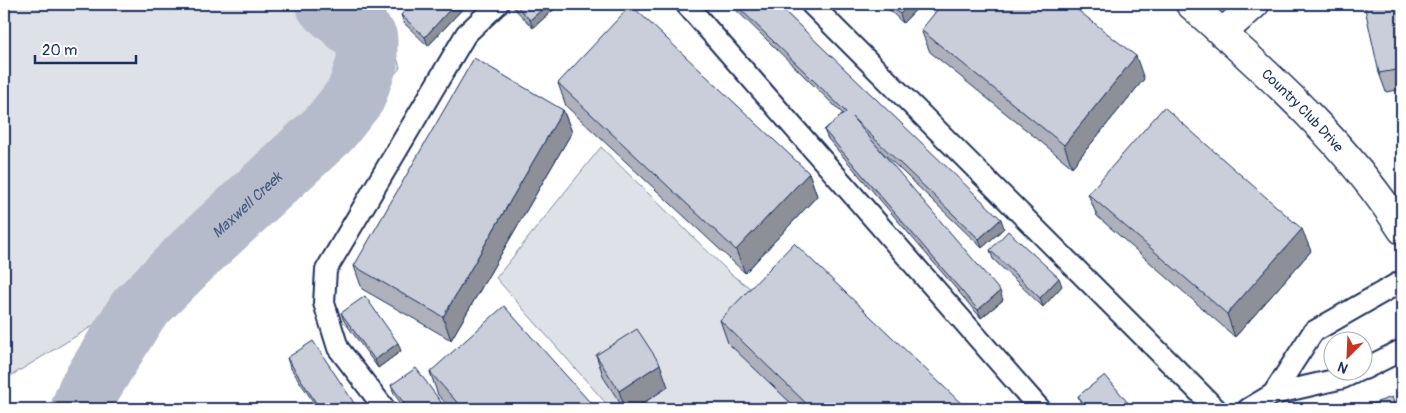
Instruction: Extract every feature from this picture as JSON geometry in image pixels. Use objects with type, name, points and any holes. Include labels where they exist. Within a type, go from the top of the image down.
[{"type":"street","name":"Country Club Drive","points":[[1190,4],[1284,90],[1342,149],[1387,206],[1402,230]]},
{"type":"street","points":[[1222,33],[1255,4]]},
{"type":"lane","points":[[385,409],[338,348],[324,303],[326,270],[466,34],[498,4]]},
{"type":"lane","points":[[686,4],[1040,409]]},
{"type":"lane","points":[[811,4],[1216,409]]},
{"type":"lane","points":[[1273,394],[1313,332],[1402,282]]},
{"type":"lane","points":[[1374,364],[1402,350]]},
{"type":"lane","points":[[1248,409],[1273,394],[1334,380]]},
{"type":"shaded area","points":[[4,4],[382,4],[400,68],[275,215],[4,380]]},
{"type":"shaded area","points":[[601,147],[732,275],[767,300],[805,409],[611,409],[496,278]]},
{"type":"building","points":[[411,4],[455,4],[425,37],[401,15]]},
{"type":"building","points":[[515,4],[548,4],[530,20]]},
{"type":"building","points":[[735,4],[777,4],[1001,219],[979,239],[852,117],[1000,291],[978,310],[824,130],[846,112]]},
{"type":"building","points":[[889,4],[910,4],[900,14]]},
{"type":"building","points":[[942,4],[1070,4],[1136,56],[1064,145],[921,30]]},
{"type":"building","points":[[1364,4],[1402,4],[1402,69],[1379,73]]},
{"type":"building","points":[[631,5],[809,173],[736,250],[558,83]]},
{"type":"building","points":[[474,58],[563,110],[443,317],[354,266]]},
{"type":"building","points":[[1164,107],[1302,229],[1227,314],[1088,194]]},
{"type":"building","points":[[1008,231],[1059,278],[1040,298],[990,250]]},
{"type":"building","points":[[794,243],[967,409],[812,409],[720,320]]},
{"type":"building","points":[[365,296],[398,343],[375,360],[341,313]]},
{"type":"building","points":[[504,306],[596,409],[463,409],[430,372]]},
{"type":"building","points":[[637,329],[660,364],[619,391],[596,355]]},
{"type":"building","points":[[313,341],[358,409],[320,409],[287,358]]},
{"type":"building","points":[[416,368],[446,409],[408,409],[391,385]]},
{"type":"building","points":[[1105,375],[1129,404],[1122,409],[1088,409],[1078,396]]},
{"type":"building","points":[[1392,397],[1396,409],[1357,409]]},
{"type":"waterway","name":"Maxwell Creek","points":[[81,409],[88,391],[138,310],[195,253],[330,128],[356,95],[367,63],[367,39],[326,4]]}]
